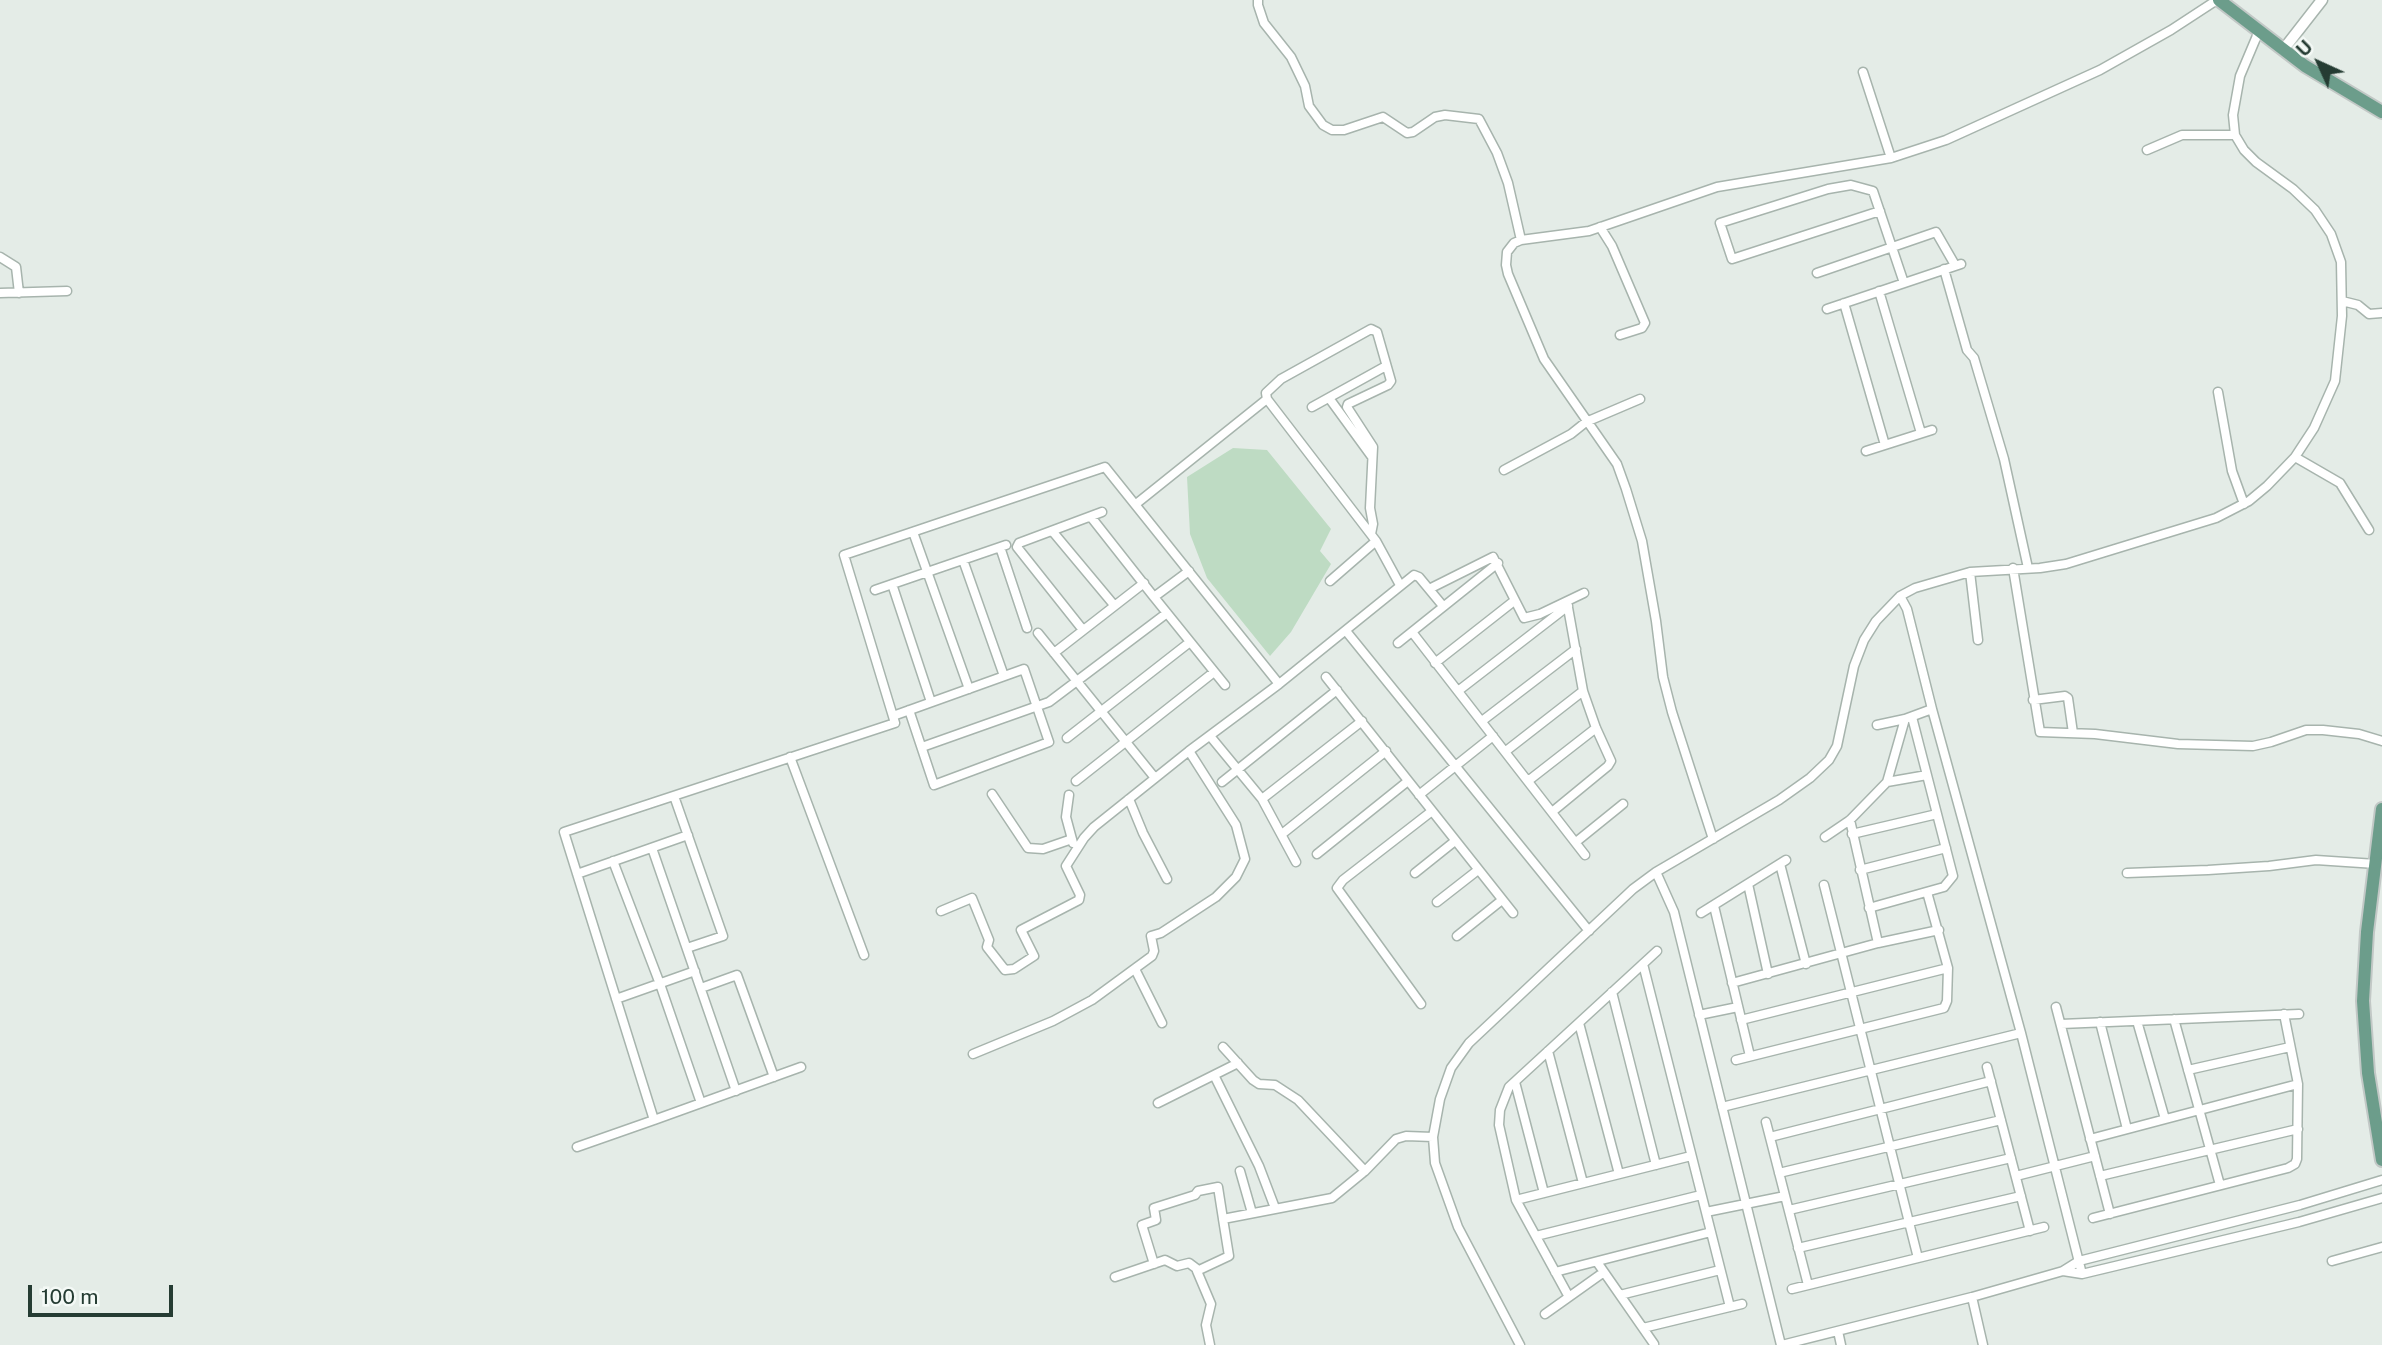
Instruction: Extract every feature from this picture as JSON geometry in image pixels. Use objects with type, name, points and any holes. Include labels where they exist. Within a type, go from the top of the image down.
[{"type":"main road","points":[[2218,0],[2327,81],[2382,112]]},
{"type":"main road","points":[[2382,812],[2367,932],[2363,1001],[2368,1073],[2382,1160]]},
{"type":"street","points":[[1258,0],[1264,23],[1291,57],[1305,86],[1309,106],[1322,125],[1332,130],[1344,130],[1383,117],[1407,133],[1413,132],[1435,117],[1445,115],[1479,119],[1497,153],[1508,183],[1521,240]]},
{"type":"street","points":[[1713,839],[1663,677],[1642,541],[1617,464],[1544,359],[1508,274],[1507,253],[1514,243],[1521,240],[1575,234],[1717,187],[1891,158],[1946,140],[2100,69],[2171,30],[2218,0]]},
{"type":"street","points":[[1520,1345],[1458,1227],[1437,1170],[1433,1138],[1444,1085],[1459,1055],[1483,1028],[1633,890],[1656,872],[1797,787],[1829,760],[1837,746],[1854,666],[1864,640],[1876,621],[1901,597],[1915,588],[1970,573],[2053,567],[2216,518],[2244,504],[2297,458],[2325,408],[2335,381],[2342,316],[2341,262],[2326,224],[2303,198],[2244,150],[2235,135],[2233,115],[2240,76],[2271,41],[2322,0]]},
{"type":"street","points":[[1863,72],[1891,158]]},
{"type":"street","points":[[2147,150],[2182,135],[2235,135]]},
{"type":"street","points":[[1880,211],[1732,259],[1720,223],[1828,188],[1851,185],[1873,191],[1880,211],[1904,283]]},
{"type":"street","points":[[1600,227],[1612,246],[1645,323],[1642,328],[1620,335]]},
{"type":"street","points":[[1817,273],[1936,232],[1958,264],[1827,309]]},
{"type":"street","points":[[0,257],[16,267],[19,293]]},
{"type":"street","points":[[1944,269],[2000,446],[2028,568]]},
{"type":"street","points":[[0,293],[67,291]]},
{"type":"street","points":[[1879,291],[1921,433]]},
{"type":"street","points":[[2342,302],[2358,305],[2369,314],[2382,313]]},
{"type":"street","points":[[1844,303],[1885,445]]},
{"type":"street","points":[[1330,581],[1373,537],[1370,508],[1373,447],[1347,406],[1390,384],[1392,379],[1377,332],[1371,329],[1281,379],[1267,390],[1267,399],[1373,537],[1400,585]]},
{"type":"street","points":[[1312,407],[1386,366]]},
{"type":"street","points":[[2218,392],[2232,471],[2244,504]]},
{"type":"street","points":[[1329,398],[1372,457]]},
{"type":"street","points":[[1504,470],[1571,434],[1586,422],[1640,398]]},
{"type":"street","points":[[1136,504],[1267,399]]},
{"type":"street","points":[[1866,451],[1932,430]]},
{"type":"street","points":[[2297,458],[2340,483],[2369,530]]},
{"type":"street","points":[[654,1120],[564,832],[895,723],[844,555],[1103,468],[1109,470],[1279,684]]},
{"type":"street","points":[[1083,630],[1017,548],[1019,542],[1053,532],[1102,512]]},
{"type":"street","points":[[1091,517],[1225,685]]},
{"type":"street","points":[[913,531],[969,689]]},
{"type":"street","points":[[1053,532],[1114,605]]},
{"type":"street","points":[[875,590],[1003,546],[1027,628]]},
{"type":"street","points":[[1429,589],[1492,557],[1498,563],[1521,615],[1527,618],[1567,604]]},
{"type":"street","points":[[963,560],[1003,676]]},
{"type":"street","points":[[1398,643],[1498,563]]},
{"type":"street","points":[[2013,570],[2039,732],[2178,744],[2253,746],[2306,730],[2323,730],[2359,734],[2382,741]]},
{"type":"street","points":[[1154,597],[1189,571]]},
{"type":"street","points":[[1970,573],[1978,640]]},
{"type":"street","points":[[941,911],[972,898],[989,940],[987,947],[1005,970],[1014,969],[1034,956],[1021,930],[1079,900],[1080,895],[1066,866],[1094,827],[1279,684],[1400,585],[1416,575],[1443,606]]},
{"type":"street","points":[[1054,653],[1144,583]]},
{"type":"street","points":[[892,584],[932,702]]},
{"type":"street","points":[[1458,691],[1584,593]]},
{"type":"street","points":[[1901,597],[1908,609],[1932,709],[2021,1033],[2082,1273]]},
{"type":"street","points":[[1435,663],[1514,601]]},
{"type":"street","points":[[1552,812],[1611,762],[1583,691],[1567,604]]},
{"type":"street","points":[[922,747],[1049,702],[1167,613]]},
{"type":"street","points":[[1346,631],[1589,931]]},
{"type":"street","points":[[1412,632],[1585,855]]},
{"type":"street","points":[[1038,633],[1155,778]]},
{"type":"street","points":[[1068,738],[1190,642]]},
{"type":"street","points":[[1482,721],[1576,649]]},
{"type":"street","points":[[893,716],[909,710],[969,689],[1003,676],[1024,669],[1049,742],[934,785],[909,710]]},
{"type":"street","points":[[1076,781],[1214,671]]},
{"type":"street","points":[[1326,677],[1513,913]]},
{"type":"street","points":[[1222,782],[1337,690]]},
{"type":"street","points":[[1506,751],[1583,691]]},
{"type":"street","points":[[2033,700],[2067,697],[2073,733]]},
{"type":"street","points":[[1877,725],[1909,718],[1932,709]]},
{"type":"street","points":[[1869,908],[1944,887],[1953,876],[1909,718]]},
{"type":"street","points":[[1825,837],[1850,820],[1888,782],[1909,718]]},
{"type":"street","points":[[1262,799],[1362,722]]},
{"type":"street","points":[[1528,781],[1596,728]]},
{"type":"street","points":[[1210,736],[1262,799],[1296,862]]},
{"type":"street","points":[[1419,795],[1493,736]]},
{"type":"street","points":[[973,1054],[1053,1021],[1092,1000],[1153,954],[1151,936],[1161,933],[1224,891],[1236,877],[1245,859],[1236,825],[1189,751]]},
{"type":"street","points":[[1282,834],[1386,751]]},
{"type":"street","points":[[790,757],[864,955]]},
{"type":"street","points":[[1888,782],[1927,775]]},
{"type":"street","points":[[1317,854],[1408,781]]},
{"type":"street","points":[[992,794],[1028,848],[1043,849],[1072,839]]},
{"type":"street","points":[[1069,795],[1066,817],[1076,849]]},
{"type":"street","points":[[674,796],[723,936],[687,948]]},
{"type":"street","points":[[1129,799],[1167,879]]},
{"type":"street","points":[[1576,842],[1623,804]]},
{"type":"street","points":[[1421,1004],[1337,888],[1343,880],[1432,811]]},
{"type":"street","points":[[1852,834],[1937,814]]},
{"type":"street","points":[[1850,820],[1878,943]]},
{"type":"street","points":[[577,874],[688,835]]},
{"type":"street","points":[[1415,873],[1455,841]]},
{"type":"street","points":[[652,848],[736,1091]]},
{"type":"street","points":[[1860,870],[1946,848]]},
{"type":"street","points":[[2127,873],[2233,869],[2316,860],[2376,864]]},
{"type":"street","points":[[613,861],[660,984],[701,1103]]},
{"type":"street","points":[[1701,913],[1783,862],[1806,964]]},
{"type":"street","points":[[1437,902],[1478,870]]},
{"type":"street","points":[[1656,872],[1674,912],[1782,1345],[1972,1297],[2063,1271],[2079,1261],[2300,1205],[2382,1180]]},
{"type":"street","points":[[1748,884],[1768,974]]},
{"type":"street","points":[[1824,886],[1918,1258]]},
{"type":"street","points":[[1736,1060],[1941,1011],[1947,1001],[1948,968],[1927,892]]},
{"type":"street","points":[[1457,936],[1502,900]]},
{"type":"street","points":[[1714,905],[1750,1056]]},
{"type":"street","points":[[1732,983],[1878,943],[1939,930]]},
{"type":"street","points":[[1569,1297],[1516,1200],[1499,1125],[1504,1096],[1515,1082],[1657,951]]},
{"type":"street","points":[[1643,964],[1730,1307]]},
{"type":"street","points":[[1741,1020],[1948,968]]},
{"type":"street","points":[[1135,969],[1162,1023]]},
{"type":"street","points":[[616,999],[695,971]]},
{"type":"street","points":[[701,988],[737,975],[774,1077]]},
{"type":"street","points":[[1612,992],[1656,1165]]},
{"type":"street","points":[[1699,1015],[1738,1007]]},
{"type":"street","points":[[2056,1007],[2110,1213]]},
{"type":"street","points":[[2093,1218],[2292,1166],[2297,1159],[2298,1084],[2284,1014]]},
{"type":"street","points":[[2061,1024],[2299,1014]]},
{"type":"street","points":[[2174,1019],[2220,1185]]},
{"type":"street","points":[[2137,1021],[2165,1119]]},
{"type":"street","points":[[1579,1023],[1619,1174]]},
{"type":"street","points":[[2100,1023],[2127,1129]]},
{"type":"street","points":[[1722,1107],[2021,1033]]},
{"type":"street","points":[[1223,1047],[1259,1084],[1275,1085],[1298,1100],[1366,1171]]},
{"type":"street","points":[[2188,1070],[2290,1047]]},
{"type":"street","points":[[1548,1051],[1583,1183]]},
{"type":"street","points":[[1158,1103],[1238,1063]]},
{"type":"street","points":[[577,1147],[801,1067]]},
{"type":"street","points":[[1987,1067],[2030,1231]]},
{"type":"street","points":[[1214,1074],[1259,1166],[1275,1208]]},
{"type":"street","points":[[1515,1082],[1544,1193]]},
{"type":"street","points":[[1770,1137],[1991,1082]]},
{"type":"street","points":[[2090,1139],[2298,1084]]},
{"type":"street","points":[[1779,1173],[2001,1120]]},
{"type":"street","points":[[1766,1122],[1808,1285]]},
{"type":"street","points":[[2100,1176],[2298,1129]]},
{"type":"street","points":[[1223,1219],[1332,1198],[1366,1171],[1396,1139],[1406,1136],[1433,1138]]},
{"type":"street","points":[[1516,1200],[1692,1156]]},
{"type":"street","points":[[2016,1176],[2095,1156]]},
{"type":"street","points":[[1789,1210],[2011,1158]]},
{"type":"street","points":[[1240,1171],[1252,1213]]},
{"type":"street","points":[[1154,1264],[1142,1225],[1156,1220],[1154,1208],[1195,1195],[1198,1191],[1218,1187],[1228,1256],[1197,1269]]},
{"type":"street","points":[[1536,1236],[1702,1195]]},
{"type":"street","points":[[1706,1212],[1785,1196]]},
{"type":"street","points":[[1798,1248],[2021,1196]]},
{"type":"street","points":[[2063,1271],[2082,1273],[2299,1222],[2382,1198]]},
{"type":"street","points":[[1792,1289],[2044,1227]]},
{"type":"street","points":[[1555,1272],[1711,1232]]},
{"type":"street","points":[[2332,1261],[2382,1247]]},
{"type":"street","points":[[1115,1277],[1165,1260],[1177,1266],[1189,1262],[1197,1269],[1211,1304],[1206,1325],[1210,1345]]},
{"type":"street","points":[[1597,1262],[1654,1344]]},
{"type":"street","points":[[1620,1295],[1720,1270]]},
{"type":"street","points":[[1545,1314],[1604,1272]]},
{"type":"street","points":[[1972,1297],[1983,1345]]},
{"type":"street","points":[[1643,1328],[1742,1304]]},
{"type":"street","points":[[1838,1331],[1841,1345]]},
{"type":"green space","points":[[1233,448],[1267,450],[1331,529],[1320,551],[1331,564],[1291,632],[1270,656],[1207,578],[1190,534],[1187,477]]}]
